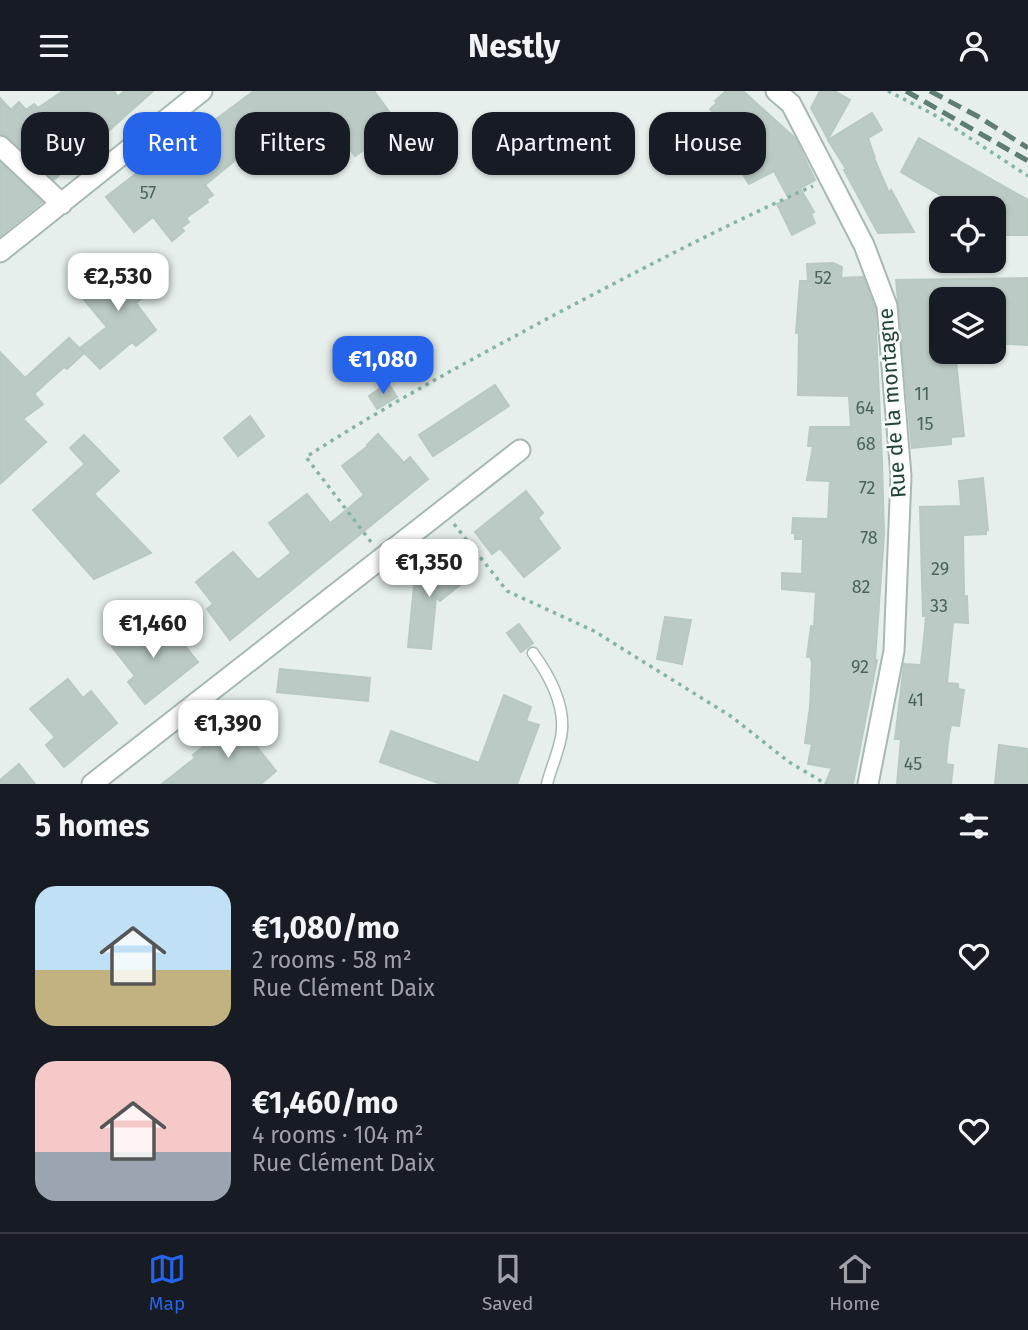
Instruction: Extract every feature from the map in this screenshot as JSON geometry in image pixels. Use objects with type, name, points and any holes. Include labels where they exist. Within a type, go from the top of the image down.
[{"type":"street","points":[[0,252],[202,91]]},
{"type":"street","name":"Rue de la montagne","points":[[776,91],[791,104],[830,178],[864,245],[887,306],[901,476],[894,650],[868,784]]},
{"type":"street","points":[[0,146],[62,204]]},
{"type":"street","points":[[92,784],[520,450]]},
{"type":"lane","points":[[533,653],[548,674],[559,704],[562,730],[547,784]]},
{"type":"path","points":[[888,91],[933,114],[1028,176]]},
{"type":"path","points":[[382,558],[306,457],[379,411],[465,363],[753,212],[830,178]]},
{"type":"path","points":[[443,510],[507,591],[594,631],[732,717],[789,762],[826,784]]},
{"type":"building","points":[[63,91],[114,91],[118,97],[124,91],[153,91],[130,112],[123,112],[123,118],[109,131],[109,112],[21,112],[21,149],[8,137],[0,134],[0,98],[11,110],[19,102],[26,110],[34,104],[38,108]]},
{"type":"building","points":[[254,91],[374,91],[389,112],[364,112],[364,150],[355,156],[350,149],[350,112],[235,112],[235,160],[221,172],[221,115]]},
{"type":"building","points":[[726,91],[743,91],[795,138],[815,180],[800,188],[814,212],[811,214],[815,223],[792,235],[777,204],[789,199],[774,171],[749,184],[743,175],[766,175],[766,112],[713,112],[710,109],[717,103],[715,101]]},
{"type":"building","points":[[820,91],[834,91],[850,100],[828,139],[811,108]]},
{"type":"building","points":[[872,113],[882,130],[868,138],[875,158],[873,156],[889,193],[891,190],[914,232],[878,233],[844,170],[846,169],[828,140]]},
{"type":"building","points":[[919,138],[1028,200],[1028,235],[1006,235],[1006,196],[942,196],[901,172]]},
{"type":"building","points":[[0,163],[42,202],[0,236]]},
{"type":"building","points":[[134,175],[217,175],[205,185],[213,195],[186,218],[189,222],[181,228],[184,231],[172,241],[153,217],[134,232],[106,197]]},
{"type":"building","points":[[128,258],[153,289],[136,303],[156,330],[136,346],[132,342],[100,369],[80,348],[107,327],[80,295]]},
{"type":"building","points":[[833,263],[842,267],[841,278],[863,277],[875,309],[882,461],[884,535],[877,660],[853,784],[825,784],[832,768],[808,764],[812,744],[805,743],[812,662],[810,657],[807,657],[811,626],[814,627],[816,592],[782,589],[782,573],[802,574],[803,539],[795,539],[795,533],[792,533],[793,518],[828,519],[830,481],[807,480],[813,446],[808,446],[810,427],[851,427],[849,396],[798,395],[799,333],[796,333],[800,281],[808,281],[807,264]]},
{"type":"building","points":[[1028,278],[1028,345],[1006,344],[1006,287],[929,287],[929,364],[956,364],[964,436],[951,437],[951,444],[912,448],[896,280]]},
{"type":"building","points":[[69,338],[84,353],[34,394],[43,404],[23,419],[46,442],[0,484],[0,352],[25,378]]},
{"type":"building","points":[[388,383],[397,397],[377,409],[369,396]]},
{"type":"building","points":[[495,385],[509,406],[433,456],[419,435]]},
{"type":"building","points":[[250,416],[264,436],[238,456],[224,438]]},
{"type":"building","points":[[378,434],[404,463],[410,457],[428,479],[230,640],[207,609],[213,604],[196,582],[233,552],[258,580],[291,553],[269,523],[307,494],[330,523],[338,517],[364,495],[342,466],[368,446]]},
{"type":"building","points":[[84,435],[119,471],[94,494],[151,553],[94,579],[33,510],[85,464],[70,448]]},
{"type":"building","points":[[983,478],[988,530],[986,534],[963,535],[964,596],[967,596],[968,623],[953,622],[947,683],[958,684],[958,689],[964,690],[959,726],[951,725],[948,741],[946,764],[953,765],[951,784],[897,784],[901,739],[895,739],[904,664],[921,665],[926,616],[923,616],[920,507],[961,506],[959,481]]},
{"type":"building","points":[[526,491],[543,513],[538,518],[560,548],[524,577],[500,548],[492,554],[475,532]]},
{"type":"building","points":[[417,556],[440,559],[438,582],[456,567],[466,580],[440,601],[436,597],[431,649],[408,647]]},
{"type":"building","points":[[150,617],[173,646],[180,640],[198,662],[145,704],[128,682],[135,676],[112,647]]},
{"type":"building","points":[[665,617],[691,620],[682,664],[657,659]]},
{"type":"building","points":[[519,624],[533,643],[521,652],[507,633]]},
{"type":"building","points":[[280,669],[370,678],[368,701],[277,692]]},
{"type":"building","points":[[68,679],[83,698],[91,691],[117,723],[64,767],[46,745],[55,737],[30,709]]},
{"type":"building","points":[[504,695],[531,707],[526,721],[539,725],[517,784],[441,784],[380,762],[391,731],[479,763]]},
{"type":"building","points":[[243,714],[260,736],[253,742],[276,771],[261,784],[162,784],[195,758],[193,755]]},
{"type":"building","points":[[999,745],[1028,749],[1028,784],[995,784]]},
{"type":"building","points":[[19,764],[35,784],[0,784],[0,780]]},
{"type":"railway","points":[[906,91],[1028,161]]},
{"type":"railway","points":[[930,91],[979,117],[1028,148]]}]
